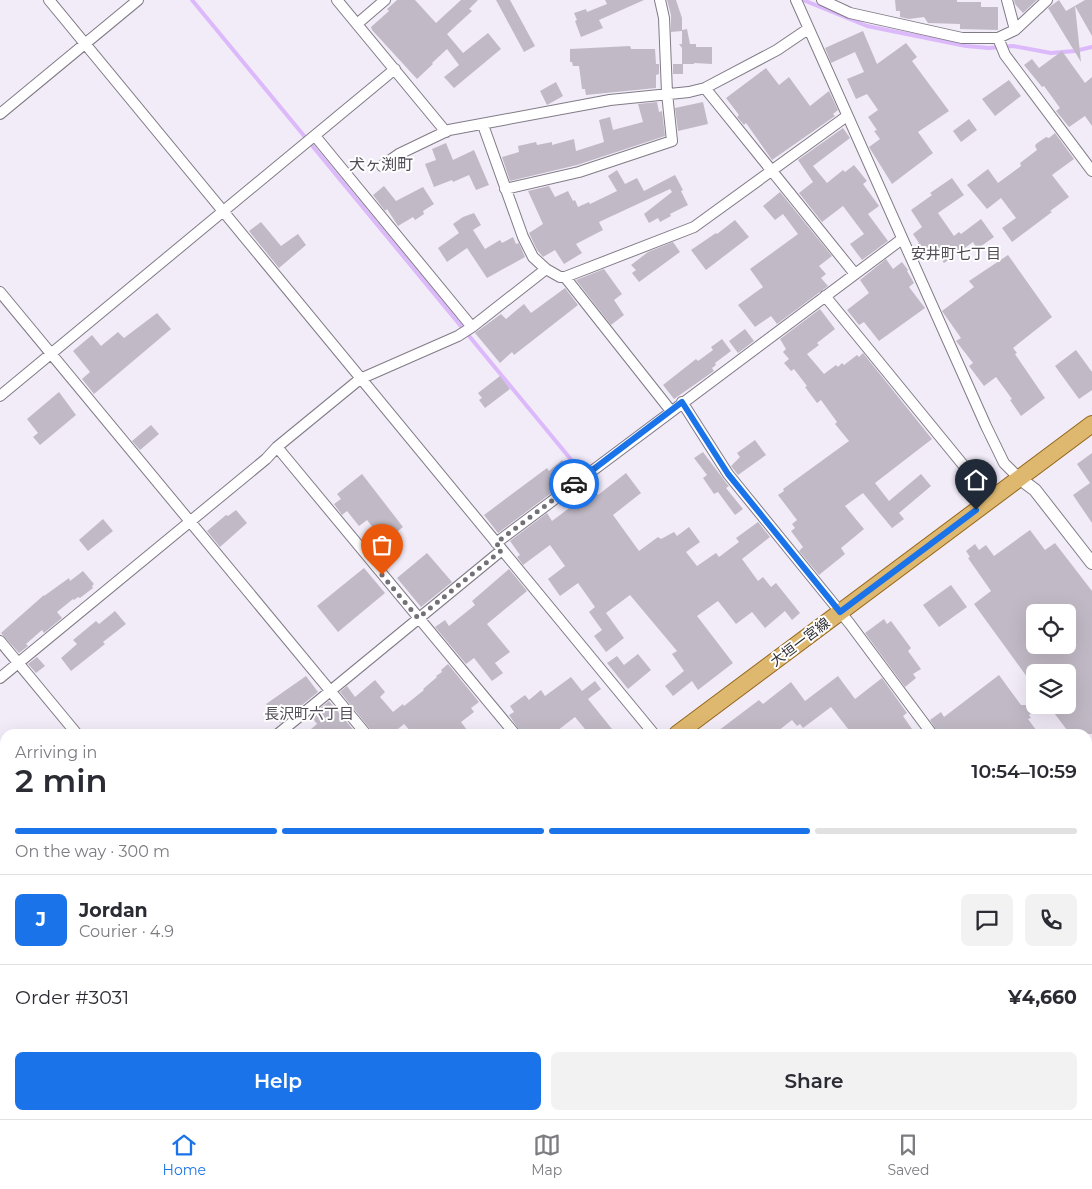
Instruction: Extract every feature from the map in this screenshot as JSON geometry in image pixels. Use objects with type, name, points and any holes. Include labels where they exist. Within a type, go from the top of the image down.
[{"type":"main road","name":"大垣一宮線","points":[[683,729],[1092,424]]},
{"type":"street","points":[[48,0],[650,729]]},
{"type":"street","points":[[0,114],[138,0]]},
{"type":"street","points":[[337,0],[446,132]]},
{"type":"street","points":[[357,24],[385,0]]},
{"type":"street","points":[[505,189],[579,172],[672,142],[667,93],[664,18],[660,0]]},
{"type":"street","points":[[822,0],[850,13],[962,38],[1000,44],[1092,171]]},
{"type":"street","points":[[1006,0],[1015,30]]},
{"type":"street","points":[[1000,44],[1047,0]]},
{"type":"street","points":[[796,1],[1004,463],[1034,490],[1092,563]]},
{"type":"street","points":[[382,166],[398,154],[449,130],[610,100],[690,92],[705,88],[777,50],[808,29]]},
{"type":"street","points":[[0,396],[395,69]]},
{"type":"street","points":[[705,88],[855,274]]},
{"type":"street","points":[[483,125],[523,237],[533,257],[546,269],[560,277],[564,277],[694,227],[847,116]]},
{"type":"street","points":[[315,136],[472,327]]},
{"type":"street","points":[[284,729],[418,618],[499,546],[682,402],[903,240]]},
{"type":"street","points":[[0,678],[360,379],[458,336],[546,269]]},
{"type":"street","points":[[564,277],[671,411]]},
{"type":"street","points":[[0,292],[362,729]]},
{"type":"street","points":[[825,296],[991,499]]},
{"type":"street","points":[[682,402],[728,474],[840,612],[928,729]]},
{"type":"street","points":[[277,446],[511,729]]},
{"type":"street","points":[[0,641],[73,729]]},
{"type":"building","points":[[397,0],[415,0],[436,23],[461,0],[478,0],[469,9],[472,11],[447,34],[463,53],[488,33],[501,49],[454,88],[444,77],[459,65],[447,49],[417,79],[371,27],[389,11],[387,9]]},
{"type":"building","points":[[496,0],[510,0],[535,46],[524,52]]},
{"type":"building","points":[[605,0],[644,0],[599,20],[603,28],[581,37],[574,13],[586,9],[587,12],[607,4]]},
{"type":"building","points":[[667,0],[676,0],[682,18],[682,30],[687,29],[690,44],[696,44],[696,47],[712,47],[712,64],[683,64],[683,74],[673,74],[673,64],[682,64],[682,48],[679,44],[682,44],[682,31],[671,32],[671,15]]},
{"type":"building","points":[[895,0],[981,2],[981,7],[998,7],[998,30],[960,29],[960,24],[928,23],[924,17],[909,19],[900,17],[900,11],[896,11]]},
{"type":"building","points":[[1014,0],[1037,0],[1023,13]]},
{"type":"building","points":[[1059,0],[1066,11],[1085,0],[1092,0],[1092,36],[1075,6],[1081,62],[1048,8]]},
{"type":"building","points":[[863,31],[877,64],[906,43],[917,57],[912,61],[949,111],[918,132],[933,153],[892,184],[869,147],[880,139],[874,131],[877,130],[868,117],[878,110],[867,94],[856,99],[847,79],[864,72],[855,52],[831,63],[825,48]]},
{"type":"building","points":[[630,46],[631,49],[655,49],[656,64],[659,64],[659,74],[656,75],[656,88],[586,95],[585,89],[582,89],[579,66],[573,66],[572,62],[570,62],[570,49]]},
{"type":"building","points":[[1062,51],[1085,83],[1092,77],[1092,126],[1085,116],[1069,127],[1056,111],[1060,108],[1044,86],[1042,87],[1024,65],[1032,59],[1039,68]]},
{"type":"building","points":[[766,68],[779,85],[789,77],[810,106],[829,91],[838,110],[833,114],[835,116],[772,160],[746,123],[744,125],[737,117],[739,115],[726,98]]},
{"type":"building","points":[[1009,80],[1021,96],[995,116],[982,99]]},
{"type":"building","points":[[556,82],[563,96],[547,105],[540,91]]},
{"type":"building","points":[[657,102],[659,112],[662,111],[665,136],[577,165],[510,181],[502,157],[519,152],[518,146],[536,142],[537,145],[552,142],[552,145],[574,139],[576,151],[604,142],[599,120],[610,117],[613,130],[643,122],[638,104]]},
{"type":"building","points":[[703,102],[708,124],[678,131],[675,108]]},
{"type":"building","points":[[969,119],[977,130],[961,142],[953,131]]},
{"type":"building","points":[[843,128],[850,138],[813,166],[827,183],[843,170],[845,172],[854,165],[867,181],[863,184],[879,206],[868,214],[888,241],[862,260],[850,244],[864,234],[843,206],[822,222],[799,193],[813,182],[798,160]]},
{"type":"building","points":[[1055,133],[1074,159],[1052,175],[1069,197],[1012,242],[1002,228],[1016,218],[1001,198],[987,209],[967,185],[988,169],[998,183],[1021,166],[1020,163],[1037,150],[1036,144]]},
{"type":"building","points":[[446,143],[453,160],[474,150],[489,185],[476,190],[469,175],[434,187],[425,164],[436,160],[432,149]]},
{"type":"building","points":[[617,170],[625,184],[637,178],[644,191],[675,175],[688,205],[670,214],[671,216],[660,222],[658,218],[649,223],[644,214],[672,192],[670,189],[599,222],[603,230],[576,244],[582,253],[564,264],[555,250],[543,257],[537,250],[529,233],[543,224],[528,191],[549,186],[555,197],[568,191],[578,207],[589,202],[590,204],[617,191],[608,176]]},
{"type":"building","points":[[952,178],[964,195],[938,213],[954,236],[959,232],[961,234],[981,219],[994,237],[977,249],[973,242],[944,263],[934,249],[921,258],[914,247],[919,243],[913,234],[922,227],[911,210],[932,195],[930,193]]},
{"type":"building","points":[[384,186],[396,201],[423,187],[434,204],[423,211],[424,214],[415,220],[413,217],[398,226],[387,209],[385,211],[373,195]]},
{"type":"building","points":[[780,192],[832,256],[819,266],[826,274],[821,278],[828,286],[777,324],[771,316],[755,327],[738,305],[763,287],[750,269],[798,234],[783,214],[775,220],[763,206]]},
{"type":"building","points":[[474,213],[481,225],[473,230],[485,249],[500,240],[502,243],[513,237],[516,244],[519,243],[525,257],[487,278],[467,248],[447,262],[438,248],[459,233],[453,224],[463,217]]},
{"type":"building","points":[[735,220],[749,237],[706,270],[691,250]]},
{"type":"building","points":[[261,222],[281,246],[298,234],[306,245],[279,268],[249,231]]},
{"type":"building","points":[[673,242],[680,252],[639,282],[632,273],[636,270],[631,265],[648,252]]},
{"type":"building","points":[[1008,255],[1052,317],[1013,348],[1017,353],[1015,354],[1045,398],[1021,416],[1010,400],[1012,399],[996,377],[984,386],[969,366],[973,363],[956,341],[961,338],[942,311],[974,287],[969,281]]},
{"type":"building","points":[[886,259],[893,269],[902,262],[914,283],[909,287],[925,308],[879,341],[864,322],[859,325],[847,310],[869,293],[860,280]]},
{"type":"building","points":[[604,269],[622,294],[614,300],[624,315],[611,325],[576,280]]},
{"type":"building","points":[[565,288],[578,305],[514,355],[512,352],[500,363],[475,333],[501,314],[506,319],[524,304],[531,313]]},
{"type":"building","points":[[820,309],[835,329],[817,343],[819,345],[807,354],[824,374],[836,365],[838,367],[842,363],[844,365],[857,355],[859,357],[863,353],[932,439],[875,483],[889,501],[921,474],[931,486],[899,513],[904,519],[892,528],[863,493],[845,506],[864,529],[841,548],[845,554],[819,575],[799,551],[803,547],[791,531],[795,528],[792,524],[797,520],[778,495],[784,491],[783,489],[849,441],[835,424],[837,422],[821,400],[817,403],[794,369],[791,371],[784,363],[789,359],[783,352],[786,349],[780,339]]},
{"type":"building","points":[[157,313],[171,329],[94,394],[82,379],[90,372],[73,351],[92,335],[101,346],[118,332],[124,338]]},
{"type":"building","points":[[745,329],[754,341],[738,353],[729,341]]},
{"type":"building","points":[[722,339],[731,351],[715,363],[716,365],[712,368],[714,371],[674,399],[663,385],[696,359],[698,361],[713,350],[711,347]]},
{"type":"building","points":[[1076,350],[1092,372],[1092,390],[1079,399],[1055,366]]},
{"type":"building","points":[[500,376],[510,389],[485,408],[479,400],[482,398],[478,393]]},
{"type":"building","points":[[59,392],[76,415],[40,445],[33,437],[38,433],[27,419]]},
{"type":"building","points":[[151,425],[159,434],[140,450],[132,441]]},
{"type":"building","points":[[755,440],[766,455],[738,475],[731,466],[740,457],[737,453]]},
{"type":"building","points":[[703,452],[729,486],[726,488],[743,509],[735,515],[718,492],[714,494],[703,478],[707,475],[694,458]]},
{"type":"building","points":[[1092,453],[1092,523],[1073,495],[1090,483],[1077,464]]},
{"type":"building","points":[[562,460],[566,465],[569,462],[578,473],[498,533],[484,515],[547,468],[549,471]]},
{"type":"building","points":[[626,473],[641,493],[613,515],[639,551],[658,537],[661,539],[674,532],[677,536],[689,527],[700,542],[686,552],[697,566],[716,553],[719,557],[739,542],[736,538],[758,522],[770,537],[742,559],[758,581],[763,577],[771,587],[776,583],[800,613],[792,620],[785,611],[765,628],[752,612],[736,624],[718,601],[697,616],[733,663],[698,690],[692,681],[673,696],[665,686],[684,671],[672,654],[677,651],[630,595],[606,613],[624,638],[606,652],[594,636],[602,630],[589,612],[595,607],[578,583],[560,596],[548,579],[565,566],[550,545],[523,565],[517,557],[520,555],[510,541],[547,513],[552,521],[580,500],[574,493],[588,483],[598,495]]},
{"type":"building","points":[[362,474],[403,527],[384,542],[367,520],[359,526],[347,511],[342,515],[334,504],[341,499],[337,494]]},
{"type":"building","points":[[236,510],[247,523],[220,547],[207,531],[226,515],[228,516]]},
{"type":"building","points":[[103,519],[113,531],[88,551],[79,540]]},
{"type":"building","points":[[1030,530],[1045,550],[1055,543],[1092,591],[1092,729],[1066,729],[1055,714],[1076,714],[1076,664],[1026,664],[1026,676],[974,604],[991,591],[968,558],[970,557],[966,551],[975,544],[979,550],[986,545],[994,556]]},
{"type":"building","points":[[427,553],[452,582],[421,607],[397,578]]},
{"type":"building","points":[[364,568],[385,593],[338,632],[317,606]]},
{"type":"building","points":[[509,569],[527,591],[487,624],[510,652],[495,663],[503,673],[492,681],[474,658],[466,664],[435,627],[445,620],[449,626],[475,605],[472,601]]},
{"type":"building","points":[[83,571],[94,584],[93,588],[80,598],[73,599],[57,612],[62,618],[44,633],[42,630],[19,653],[1,633],[44,595],[69,578],[70,581]]},
{"type":"building","points":[[951,585],[967,607],[939,627],[923,605]]},
{"type":"building","points":[[115,611],[126,624],[103,642],[105,644],[71,671],[61,658],[77,644],[73,640],[96,621],[99,624]]},
{"type":"building","points":[[884,619],[887,624],[891,621],[911,648],[908,651],[921,669],[913,674],[916,678],[905,687],[865,633]]},
{"type":"building","points":[[638,654],[651,670],[628,689],[607,663],[617,656],[624,665]]},
{"type":"building","points":[[37,657],[45,666],[36,673],[28,664]]},
{"type":"building","points":[[448,664],[479,702],[471,708],[474,712],[461,722],[466,729],[408,729],[404,724],[398,729],[370,729],[340,692],[347,686],[355,697],[375,680],[385,692],[380,697],[393,712],[424,690],[442,672],[441,670]]},
{"type":"building","points":[[999,675],[1021,705],[1026,705],[1026,714],[1030,714],[1031,718],[1028,719],[1035,729],[936,729],[930,720],[941,712],[944,717]]},
{"type":"building","points":[[306,676],[318,692],[280,723],[266,704]]},
{"type":"building","points":[[838,676],[855,699],[882,678],[907,713],[903,716],[912,729],[848,729],[831,707],[803,728],[800,724],[797,726],[792,720],[780,729],[721,729],[759,700],[763,704],[791,682],[805,701]]},
{"type":"building","points":[[571,677],[582,691],[595,681],[601,689],[588,699],[612,729],[585,729],[575,717],[559,729],[519,729],[509,715],[514,712],[510,706],[525,695],[529,700],[541,690],[545,696]]},
{"type":"building","points":[[329,701],[353,729],[311,729],[317,724],[311,716]]},
{"type":"waterway","points":[[192,0],[578,468]]},
{"type":"waterway","points":[[803,0],[867,26],[966,46],[989,48],[1013,46],[1051,53],[1092,47]]},
{"type":"way so far","points":[[382,575],[418,618],[502,550],[496,543],[574,484]]},
{"type":"district","name":"犬ヶ渕町","points":[[381,164]]},
{"type":"district","name":"安井町七丁目","points":[[956,253]]},
{"type":"district","name":"長沢町六丁目","points":[[309,713]]},
{"type":"route","points":[[574,484],[682,402],[728,474],[840,612],[976,510]]}]
